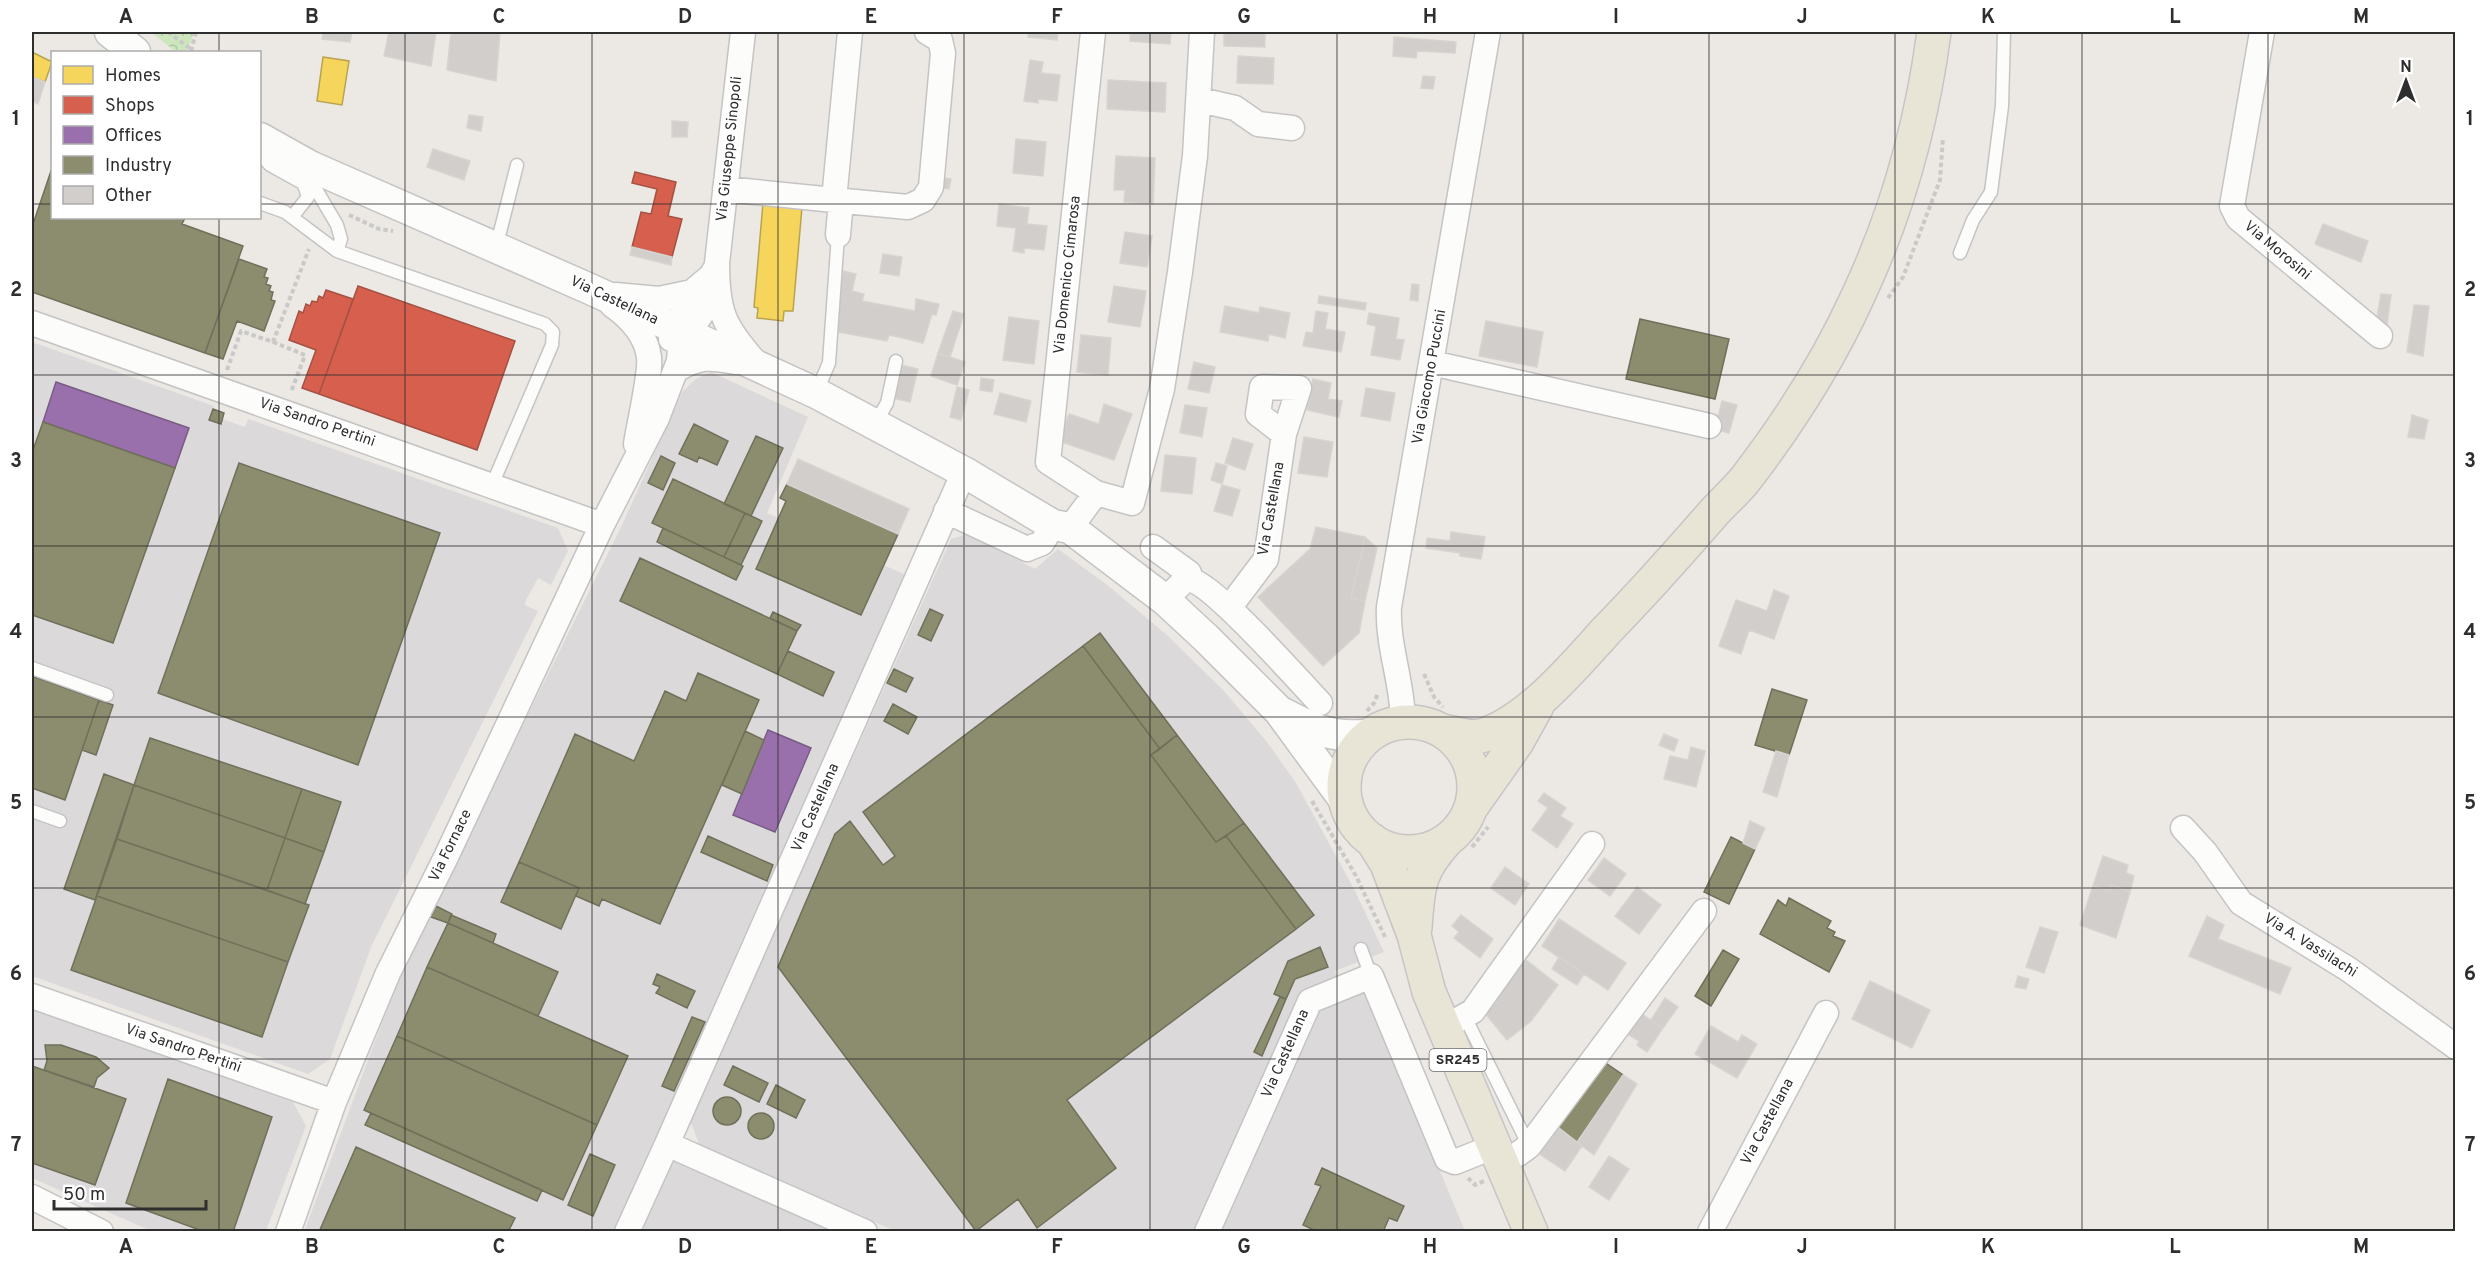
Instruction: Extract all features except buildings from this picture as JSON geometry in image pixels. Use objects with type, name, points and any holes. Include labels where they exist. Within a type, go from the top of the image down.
[{"type":"main road","points":[[1539,702],[1517,742],[1472,806],[1458,831],[1447,840],[1431,848],[1413,852],[1388,849],[1372,840],[1357,825],[1345,801],[1344,782],[1348,763],[1357,747],[1371,734],[1392,724],[1403,722],[1424,723],[1443,731],[1468,737],[1486,735],[1539,702],[1666,568],[1742,482],[1810,386],[1858,296],[1893,210],[1916,131],[1934,32]]},
{"type":"main road","points":[[1443,731],[1456,742],[1470,764],[1475,789],[1472,806]]},
{"type":"main road","name":"SR245","points":[[1372,840],[1388,864],[1401,940],[1429,992],[1454,1023],[1508,1151],[1525,1228]]},
{"type":"main road","name":"SR245","points":[[1401,940],[1418,893],[1422,873],[1431,857],[1447,840]]},
{"type":"street","points":[[110,32],[134,51]]},
{"type":"street","name":"Via Giuseppe Sinopoli","points":[[743,32],[717,278],[720,309],[727,326],[759,366]]},
{"type":"street","points":[[837,235],[837,200],[850,32]]},
{"type":"street","points":[[725,189],[908,207],[923,200],[931,187],[943,53],[940,40],[927,32]]},
{"type":"street","name":"Via Domenico Cimarosa","points":[[1093,32],[1048,462],[1131,513],[1162,389],[1180,272],[1200,100],[1203,32]]},
{"type":"street","name":"Via Giacomo Puccini","points":[[1403,722],[1400,681],[1388,628],[1389,607],[1488,32]]},
{"type":"street","name":"Via Morosini","points":[[2262,32],[2232,206],[2238,218],[2380,336]]},
{"type":"street","points":[[1200,100],[1235,108],[1258,124],[1292,128]]},
{"type":"street","name":"Via Castellana","points":[[261,139],[310,166],[492,248],[590,289],[816,393],[1062,526],[1165,600],[1279,711],[1345,801]]},
{"type":"street","points":[[590,289],[616,308],[635,326],[642,337],[650,359],[681,331],[681,315],[692,292],[711,276],[717,278]]},
{"type":"street","name":"Via Giuseppe Sinopoli","points":[[681,331],[696,322],[704,313],[717,278]]},
{"type":"street","points":[[590,289],[625,297],[659,299],[692,292]]},
{"type":"street","name":"Via Sandro Pertini","points":[[32,323],[603,525]]},
{"type":"street","name":"Via Fornace","points":[[288,1232],[334,1102],[388,973],[446,857],[603,525],[657,418],[679,361],[681,331]]},
{"type":"street","points":[[676,370],[698,358],[709,357],[759,366]]},
{"type":"street","name":"Via Fornace","points":[[632,468],[650,359]]},
{"type":"street","points":[[1432,363],[1709,426]]},
{"type":"street","name":"Via Castellana","points":[[1229,608],[1266,559],[1284,434]]},
{"type":"street","name":"Via Castellana","points":[[627,1232],[964,471]]},
{"type":"street","points":[[946,511],[1027,549],[1042,543],[1096,493]]},
{"type":"street","points":[[1153,547],[1189,573],[1191,579]]},
{"type":"street","points":[[1165,600],[1186,579],[1191,579],[1201,585],[1229,608],[1320,703]]},
{"type":"street","name":"Via Castellana","points":[[1279,711],[1319,732],[1339,736],[1371,734]]},
{"type":"street","name":"Via A. Vassilachi","points":[[2182,828],[2205,852],[2241,903],[2348,969],[2456,1047]]},
{"type":"street","points":[[1454,1023],[1473,1011],[1592,844]]},
{"type":"street","points":[[1371,976],[1447,1160],[1455,1162],[1508,1151],[1704,911]]},
{"type":"street","name":"Via Castellana","points":[[1207,1232],[1310,1001],[1371,976]]},
{"type":"street","name":"Via Sandro Pertini","points":[[32,996],[334,1102]]},
{"type":"street","name":"Via Castellana","points":[[1710,1232],[1826,1013]]},
{"type":"street","points":[[667,1144],[865,1232]]},
{"type":"street","points":[[32,1197],[101,1232]]},
{"type":"lane","points":[[1960,253],[1973,220],[1991,192],[2001,106],[2004,32]]},
{"type":"lane","points":[[261,155],[270,165],[317,191],[337,225],[341,239],[337,251]]},
{"type":"lane","points":[[492,248],[500,232],[517,165]]},
{"type":"lane","points":[[292,217],[308,197],[303,182]]},
{"type":"lane","points":[[261,203],[285,212],[337,251],[545,324],[553,332],[552,345],[492,485]]},
{"type":"lane","points":[[816,393],[830,363],[837,235]]},
{"type":"lane","points":[[875,424],[887,403],[896,361]]},
{"type":"lane","points":[[32,668],[107,695]]},
{"type":"lane","points":[[32,811],[60,821]]},
{"type":"lane","points":[[1360,948],[1371,976]]},
{"type":"path","points":[[168,32],[191,51],[196,32]]},
{"type":"path","points":[[273,342],[314,234]]},
{"type":"path","points":[[220,389],[241,331],[273,342],[305,355],[284,412]]},
{"type":"path","points":[[1307,794],[1356,876],[1401,940]]},
{"type":"shaded area","points":[[32,342],[214,406],[209,420],[220,424],[222,419],[245,427],[248,419],[558,528],[568,551],[551,585],[538,578],[526,600],[525,605],[538,611],[372,945],[330,1059],[308,1074],[32,976]]},
{"type":"shaded area","points":[[711,372],[808,417],[767,513],[908,576],[614,1231],[304,1232],[402,969],[622,525],[682,392],[696,379]]},
{"type":"shaded area","points":[[967,534],[1035,569],[1058,549],[1106,584],[1168,636],[1224,691],[1267,742],[1296,783],[1354,889],[1384,952],[1335,971],[1337,976],[1302,990],[1194,1231],[895,1231],[699,1144],[690,1120],[951,539]]},
{"type":"shaded area","points":[[1360,992],[1366,994],[1465,1231],[1220,1232],[1320,1009]]},
{"type":"shaded area","points":[[32,1009],[293,1102],[306,1126],[266,1231],[151,1231],[32,1178]]},
{"type":"shaded area","points":[[672,1161],[832,1231],[641,1232]]},
{"type":"green space","points":[[151,32],[194,32],[185,51],[175,51]]}]
